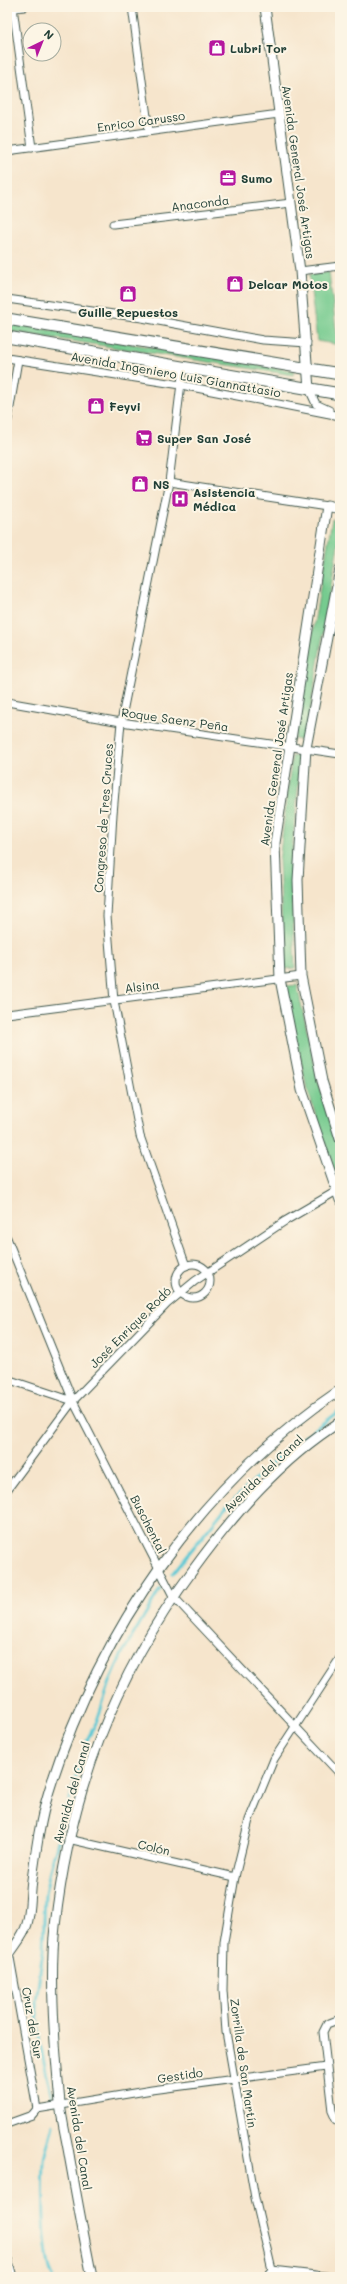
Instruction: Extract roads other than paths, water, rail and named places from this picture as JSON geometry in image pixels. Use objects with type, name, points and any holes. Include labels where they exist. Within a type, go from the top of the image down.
[{"type":"main road","points":[[7,319],[340,374]]},
{"type":"main road","name":"Avenida Ingeniero Luis Giannattasio","points":[[7,337],[340,394]]},
{"type":"street","points":[[24,7],[11,8],[32,148]]},
{"type":"street","points":[[132,7],[149,131]]},
{"type":"street","name":"Avenida General José Artigas","points":[[265,7],[300,271],[309,369],[309,389]]},
{"type":"street","name":"Enrico Carusso","points":[[7,151],[279,114]]},
{"type":"street","name":"Anaconda","points":[[113,224],[291,203]]},
{"type":"street","points":[[300,271],[340,266]]},
{"type":"street","points":[[7,299],[142,318],[263,340],[307,343]]},
{"type":"street","name":"Avenida Ingeniero Luis Giannattasio","points":[[7,358],[181,385],[340,415]]},
{"type":"street","points":[[7,425],[18,360]]},
{"type":"street","name":"Congreso de Tres Cruces","points":[[183,367],[168,482],[121,722],[113,814],[107,916],[114,1000],[140,1136],[186,1266]]},
{"type":"street","points":[[309,389],[316,404],[340,415]]},
{"type":"street","points":[[168,482],[340,509]]},
{"type":"street","name":"Avenida General José Artigas","points":[[326,506],[275,843],[280,980],[302,1090],[338,1189],[340,1200]]},
{"type":"street","points":[[340,569],[306,748],[298,856],[301,976],[322,1081],[340,1139]]},
{"type":"street","name":"Roque Saenz Peña","points":[[7,702],[121,722],[340,754]]},
{"type":"street","name":"Alsina","points":[[7,1014],[280,980],[301,976]]},
{"type":"street","name":"José Enrique Rodó","points":[[7,1490],[73,1401],[167,1304],[208,1272],[338,1189]]},
{"type":"street","name":"Buschental","points":[[7,1238],[73,1401],[173,1596],[340,1774]]},
{"type":"street","points":[[198,1265],[208,1272],[210,1285],[204,1295],[192,1299],[180,1293],[177,1287],[177,1275],[186,1266],[198,1265]]},
{"type":"street","points":[[7,1378],[73,1401]]},
{"type":"street","name":"Avenida del Canal","points":[[10,1953],[27,1924],[38,1834],[62,1752],[88,1689],[110,1643],[158,1567],[239,1473],[275,1439],[317,1405],[340,1390]]},
{"type":"street","name":"Avenida del Canal","points":[[92,2277],[60,2105],[54,1971],[55,1928],[68,1839],[89,1766],[112,1703],[130,1667],[173,1596],[223,1528],[256,1493],[293,1458],[340,1422]]},
{"type":"street","name":"Zorrilla de San Martín","points":[[272,2270],[255,2198],[226,2032],[223,1990],[224,1942],[235,1877],[249,1820],[274,1759],[294,1726],[340,1658]]},
{"type":"street","name":"Colón","points":[[68,1839],[235,1877]]},
{"type":"street","name":"Cruz del Sur","points":[[7,1941],[37,2109]]},
{"type":"street","points":[[340,2019],[327,2024],[322,2032],[332,2111],[336,2120],[340,2121]]},
{"type":"street","name":"Gestido","points":[[37,2109],[234,2079],[326,2067]]},
{"type":"street","points":[[7,2124],[32,2115],[37,2109]]},
{"type":"street","points":[[7,2255],[13,2277]]},
{"type":"street","points":[[265,2277],[272,2270],[333,2277]]},
{"type":"waterway","points":[[172,1574],[227,1506],[281,1455],[340,1410]]},
{"type":"waterway","points":[[52,2098],[40,2044],[36,2002],[43,1950],[45,1894],[50,1870],[79,1766],[88,1738],[97,1721],[111,1679],[122,1654],[160,1589]]},
{"type":"waterway","points":[[53,2125],[44,2161],[43,2187],[45,2237],[49,2267],[53,2277]]},
{"type":"place","name":"Lubri Tor","points":[[217,48]]},
{"type":"place","name":"Sumo","points":[[228,178]]},
{"type":"place","name":"Delcar Motos","points":[[235,284]]},
{"type":"place","name":"Guille Repuestos","points":[[128,294]]},
{"type":"place","name":"Feyvi","points":[[96,406]]},
{"type":"place","name":"Super San José","points":[[144,438]]},
{"type":"place","name":"NS","points":[[140,484]]},
{"type":"place","name":"Asistencia Médica","points":[[180,499]]}]
